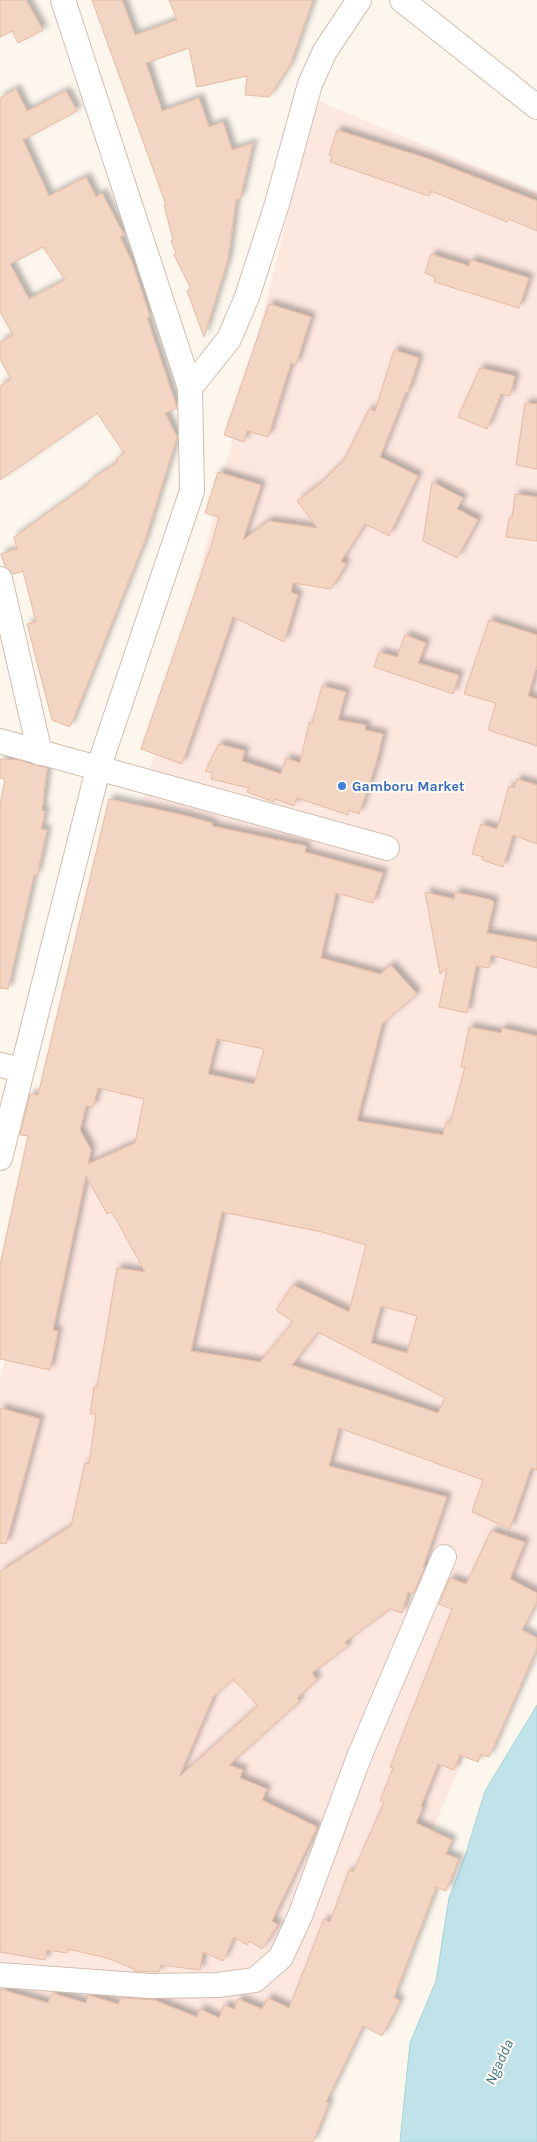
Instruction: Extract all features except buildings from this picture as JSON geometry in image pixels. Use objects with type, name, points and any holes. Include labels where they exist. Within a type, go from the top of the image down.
[{"type":"street","points":[[0,1158],[11,1067],[98,769],[192,491],[190,388],[63,0]]},
{"type":"street","points":[[190,388],[229,339],[247,298],[277,204],[310,84],[325,51],[359,0]]},
{"type":"street","points":[[402,0],[537,107]]},
{"type":"street","points":[[0,579],[40,753]]},
{"type":"street","points":[[0,741],[387,848]]},
{"type":"street","points":[[0,1975],[150,1986],[218,1985],[255,1980],[281,1958],[300,1916],[360,1757],[444,1557]]},
{"type":"shaded area","name":"Gamboru Market","points":[[316,100],[537,192],[537,1593],[294,2142],[0,2142],[0,1380]]},
{"type":"water","name":"Ngadda","points":[[537,1705],[537,2142],[400,2142],[410,2043],[436,1981],[449,1898],[466,1853],[485,1791]]},
{"type":"place","name":"Gamboru Market","points":[[342,786]]}]
